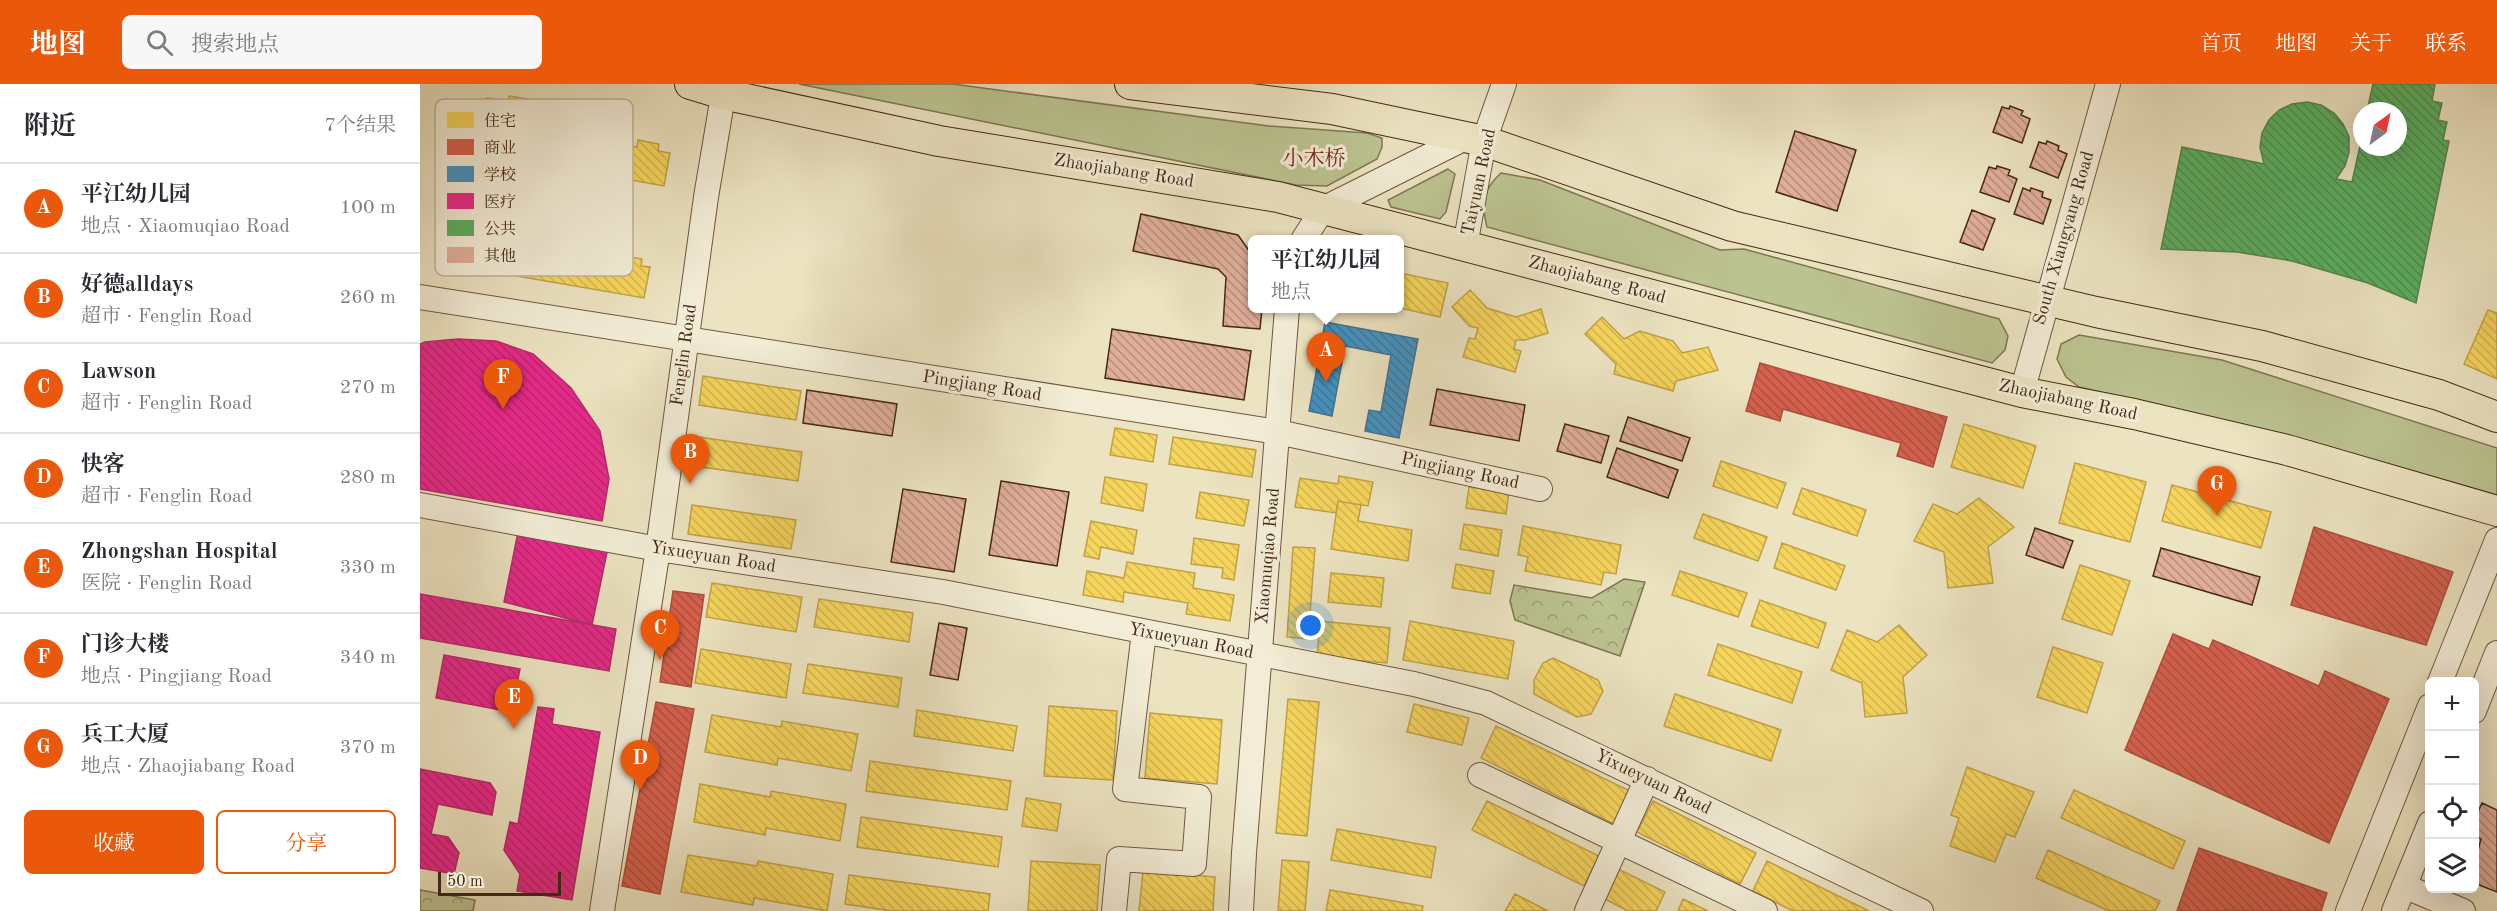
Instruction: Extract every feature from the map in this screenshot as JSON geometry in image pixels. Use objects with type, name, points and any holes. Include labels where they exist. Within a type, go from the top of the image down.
[{"type":"main road","name":"Zhaojiabang Road","points":[[690,84],[724,89],[939,141],[1140,172],[1278,197],[2022,392],[2134,414],[2288,450],[2497,511]]},
{"type":"main road","points":[[1130,84],[1332,109],[1476,139],[1732,226],[2046,300],[2262,346],[2439,395],[2497,417]]},
{"type":"street","name":"Taiyuan Road","points":[[1465,246],[1476,139],[1504,84]]},
{"type":"street","name":"South Xiangyang Road","points":[[2022,392],[2108,84]]},
{"type":"street","name":"Fenglin Road","points":[[602,911],[658,549],[706,198],[724,89]]},
{"type":"street","points":[[1306,235],[1323,209],[1476,139]]},
{"type":"street","name":"Pingjiang Road","points":[[420,297],[1278,432],[1540,489]]},
{"type":"street","name":"Xiaomuqiao Road","points":[[1241,911],[1287,313]]},
{"type":"street","name":"Yixueyuan Road","points":[[420,505],[658,549],[944,592],[1414,684],[1486,703],[1921,911]]},
{"type":"street","points":[[2442,677],[2497,540]]},
{"type":"street","points":[[1114,911],[1119,859],[1194,864],[1199,797],[1125,789],[1144,632]]},
{"type":"street","points":[[2479,700],[2497,653]]},
{"type":"street","points":[[2348,911],[2425,718]]},
{"type":"street","points":[[1480,775],[1765,911]]},
{"type":"street","points":[[1587,911],[1647,779]]},
{"type":"street","points":[[2394,911],[2425,835]]},
{"type":"street","points":[[2404,886],[2463,911]]},
{"type":"green space","points":[[799,84],[953,84],[1269,126],[1367,133],[1382,138],[1382,147],[1377,159],[1327,186],[1296,185]]},
{"type":"green space","points":[[1448,169],[1455,174],[1446,212],[1440,219],[1391,207],[1388,200]]},
{"type":"green space","points":[[1501,173],[1540,180],[1720,250],[1744,249],[1999,319],[2008,336],[2005,350],[1992,363],[1487,227],[1484,211],[1485,197],[1490,185]]},
{"type":"green space","points":[[2079,335],[2222,360],[2497,448],[2497,498],[2314,442],[2079,387],[2066,377],[2057,359],[2061,344]]},
{"type":"green space","points":[[1624,579],[1645,582],[1620,656],[1515,620],[1510,601],[1514,585],[1592,598]]},
{"type":"green space","points":[[420,890],[475,900],[473,911],[420,911]]},
{"type":"building: 住宅","points":[[509,96],[529,99],[508,99]]},
{"type":"building: 住宅","points":[[638,140],[659,144],[658,151],[670,153],[664,186],[633,180],[633,146],[637,147]]},
{"type":"building: 住宅","points":[[633,257],[642,259],[641,266],[650,267],[644,298],[517,276],[633,276]]},
{"type":"building: 住宅","points":[[1404,274],[1448,283],[1440,317],[1404,309]]},
{"type":"building: 住宅","points":[[1470,290],[1487,308],[1516,317],[1541,309],[1548,333],[1525,340],[1516,340],[1514,349],[1521,351],[1515,372],[1463,357],[1469,338],[1475,339],[1478,328],[1469,326],[1452,307]]},
{"type":"building: 住宅","points":[[2488,310],[2497,313],[2497,379],[2464,364]]},
{"type":"building: 住宅","points":[[1602,317],[1624,339],[1640,331],[1673,341],[1682,353],[1708,347],[1718,370],[1676,381],[1673,391],[1614,374],[1616,364],[1585,334]]},
{"type":"building: 住宅","points":[[703,376],[801,391],[796,420],[699,405]]},
{"type":"building: 住宅","points":[[1964,424],[2036,446],[2023,488],[1951,467]]},
{"type":"building: 住宅","points":[[1115,428],[1157,435],[1153,462],[1110,455]]},
{"type":"building: 住宅","points":[[699,437],[802,452],[798,481],[695,466]]},
{"type":"building: 住宅","points":[[1173,437],[1256,450],[1252,477],[1169,464]]},
{"type":"building: 住宅","points":[[1721,461],[1786,483],[1777,508],[1713,486]]},
{"type":"building: 住宅","points":[[2075,463],[2146,482],[2130,542],[2059,523]]},
{"type":"building: 住宅","points":[[1339,476],[1373,482],[1368,506],[1338,501],[1336,513],[1295,507],[1300,478],[1338,484]]},
{"type":"building: 住宅","points":[[1105,477],[1147,484],[1143,511],[1101,503]]},
{"type":"building: 住宅","points":[[2172,485],[2271,512],[2261,548],[2162,521]]},
{"type":"building: 住宅","points":[[1469,487],[1509,492],[1506,514],[1466,508]]},
{"type":"building: 住宅","points":[[1802,488],[1866,510],[1857,536],[1793,514]]},
{"type":"building: 住宅","points":[[1200,492],[1249,500],[1244,526],[1196,518]]},
{"type":"building: 住宅","points":[[1979,498],[2014,527],[1988,547],[1993,583],[1948,588],[1944,552],[1914,541],[1933,504],[1957,514]]},
{"type":"building: 住宅","points":[[1338,501],[1361,505],[1358,521],[1412,530],[1408,561],[1331,549]]},
{"type":"building: 住宅","points":[[692,505],[796,520],[791,549],[688,534]]},
{"type":"building: 住宅","points":[[1703,514],[1767,537],[1758,561],[1694,538]]},
{"type":"building: 住宅","points":[[1091,521],[1137,530],[1133,554],[1101,547],[1099,559],[1084,556]]},
{"type":"building: 住宅","points":[[1464,524],[1502,530],[1498,556],[1460,549]]},
{"type":"building: 住宅","points":[[1523,526],[1621,545],[1616,574],[1604,572],[1601,585],[1525,571],[1528,557],[1518,555]]},
{"type":"building: 住宅","points":[[1194,538],[1239,545],[1234,580],[1222,578],[1223,568],[1191,564]]},
{"type":"building: 住宅","points":[[1782,543],[1845,566],[1836,590],[1774,568]]},
{"type":"building: 住宅","points":[[1293,547],[1315,548],[1308,639],[1287,637]]},
{"type":"building: 住宅","points":[[1127,562],[1195,573],[1193,588],[1234,595],[1230,621],[1186,614],[1188,603],[1124,592],[1123,602],[1083,595],[1087,571],[1124,578]]},
{"type":"building: 住宅","points":[[1456,564],[1494,571],[1490,594],[1452,588]]},
{"type":"building: 住宅","points":[[2080,565],[2130,581],[2112,635],[2062,619]]},
{"type":"building: 住宅","points":[[1680,571],[1747,593],[1738,617],[1672,595]]},
{"type":"building: 住宅","points":[[1331,573],[1384,578],[1381,607],[1328,602]]},
{"type":"building: 住宅","points":[[712,583],[802,597],[796,632],[706,617]]},
{"type":"building: 住宅","points":[[819,599],[913,613],[909,642],[814,627]]},
{"type":"building: 住宅","points":[[1760,600],[1826,623],[1818,648],[1751,626]]},
{"type":"building: 住宅","points":[[1320,621],[1390,628],[1387,663],[1317,657]]},
{"type":"building: 住宅","points":[[1410,621],[1514,641],[1508,679],[1403,660]]},
{"type":"building: 住宅","points":[[1899,625],[1927,655],[1903,677],[1907,713],[1865,717],[1862,683],[1831,670],[1847,630],[1877,642]]},
{"type":"building: 住宅","points":[[1718,644],[1802,672],[1792,703],[1708,675]]},
{"type":"building: 住宅","points":[[2053,647],[2103,663],[2087,713],[2037,697]]},
{"type":"building: 住宅","points":[[701,649],[791,664],[786,698],[695,683]]},
{"type":"building: 住宅","points":[[1553,658],[1598,680],[1603,691],[1591,714],[1577,717],[1534,694],[1534,680],[1543,663]]},
{"type":"building: 住宅","points":[[808,664],[902,678],[898,707],[803,693]]},
{"type":"building: 住宅","points":[[1675,694],[1781,730],[1771,761],[1664,726]]},
{"type":"building: 住宅","points":[[1288,699],[1319,702],[1307,836],[1276,833]]},
{"type":"building: 住宅","points":[[1414,704],[1469,718],[1462,745],[1407,732]]},
{"type":"building: 住宅","points":[[1049,706],[1117,711],[1113,780],[1044,776]]},
{"type":"building: 住宅","points":[[917,710],[1017,726],[1013,751],[914,736]]},
{"type":"building: 住宅","points":[[1150,713],[1222,720],[1217,784],[1145,778]]},
{"type":"building: 住宅","points":[[712,715],[781,727],[782,721],[858,734],[851,771],[778,758],[777,765],[705,752]]},
{"type":"building: 住宅","points":[[1496,726],[1632,792],[1616,825],[1481,758]]},
{"type":"building: 住宅","points":[[870,761],[1011,781],[1007,810],[866,791]]},
{"type":"building: 住宅","points":[[1967,767],[2034,792],[2015,837],[2006,834],[1995,862],[1950,846],[1959,818],[1951,815]]},
{"type":"building: 住宅","points":[[700,784],[770,797],[771,791],[846,804],[840,841],[766,828],[765,835],[694,822]]},
{"type":"building: 住宅","points":[[2074,790],[2185,841],[2173,869],[2061,818]]},
{"type":"building: 住宅","points":[[1026,798],[1061,804],[1057,831],[1022,826]]},
{"type":"building: 住宅","points":[[1487,801],[1599,856],[1584,886],[1472,830]]},
{"type":"building: 住宅","points":[[1653,801],[1756,853],[1740,884],[1637,832]]},
{"type":"building: 住宅","points":[[861,817],[1002,837],[998,867],[857,847]]},
{"type":"building: 住宅","points":[[1337,829],[1436,847],[1431,878],[1331,860]]},
{"type":"building: 住宅","points":[[2048,850],[2160,901],[2155,911],[2109,911],[2036,878]]},
{"type":"building: 住宅","points":[[688,855],[757,866],[758,861],[833,874],[827,911],[754,898],[753,905],[681,892]]},
{"type":"building: 住宅","points":[[1282,860],[1309,862],[1305,911],[1278,911]]},
{"type":"building: 住宅","points":[[1031,861],[1100,865],[1097,911],[1028,911]]},
{"type":"building: 住宅","points":[[1767,861],[1869,911],[1793,911],[1753,891]]},
{"type":"building: 住宅","points":[[1616,868],[1665,892],[1656,911],[1628,911],[1601,897]]},
{"type":"building: 住宅","points":[[1143,871],[1215,877],[1213,911],[1139,911]]},
{"type":"building: 住宅","points":[[849,875],[990,894],[988,911],[892,911],[845,904]]},
{"type":"building: 住宅","points":[[1330,890],[1423,906],[1422,911],[1326,911]]},
{"type":"building: 住宅","points":[[1515,894],[1548,911],[1505,911]]},
{"type":"building: 住宅","points":[[1683,899],[1708,911],[1678,911]]},
{"type":"building: 商业","points":[[1760,363],[1947,417],[1933,467],[1897,456],[1901,443],[1783,409],[1780,421],[1746,411]]},
{"type":"building: 商业","points":[[2314,527],[2453,572],[2426,645],[2291,605]]},
{"type":"building: 商业","points":[[673,591],[704,595],[691,687],[660,682]]},
{"type":"building: 商业","points":[[2173,634],[2209,649],[2213,640],[2319,686],[2325,671],[2389,699],[2329,843],[2125,750]]},
{"type":"building: 商业","points":[[656,702],[694,709],[660,894],[622,886]]},
{"type":"building: 商业","points":[[2199,848],[2327,893],[2321,911],[2177,911]]},
{"type":"building: 学校","points":[[1325,322],[1418,339],[1399,438],[1365,431],[1369,410],[1381,412],[1391,355],[1345,346],[1332,416],[1309,411]]},
{"type":"building: 医疗","points":[[458,339],[496,341],[533,354],[571,388],[600,431],[609,479],[602,521],[420,489],[420,344]]},
{"type":"building: 医疗","points":[[518,532],[608,547],[592,625],[504,602]]},
{"type":"building: 医疗","points":[[420,594],[616,629],[609,671],[420,638]]},
{"type":"building: 医疗","points":[[444,655],[520,669],[511,712],[436,698]]},
{"type":"building: 医疗","points":[[538,707],[554,709],[552,724],[600,732],[572,900],[517,891],[520,874],[504,850],[510,822],[518,824]]},
{"type":"building: 医疗","points":[[420,769],[490,783],[496,792],[492,815],[438,804],[431,834],[448,837],[459,853],[454,874],[420,868]]},
{"type":"building: 公共","points":[[2373,84],[2435,84],[2432,101],[2442,103],[2438,120],[2447,122],[2443,140],[2449,141],[2416,303],[2368,283],[2292,261],[2237,252],[2161,249],[2182,147],[2264,164],[2260,147],[2262,133],[2269,120],[2279,110],[2292,104],[2307,102],[2321,105],[2334,113],[2343,124],[2349,137],[2349,152],[2345,166],[2336,179],[2352,182],[2358,156],[2407,156],[2407,102],[2369,102]]},
{"type":"building: 其他","points":[[2010,106],[2023,111],[2021,115],[2030,119],[2022,143],[1993,132],[2002,107],[2009,109]]},
{"type":"building: 其他","points":[[1795,131],[1856,150],[1837,211],[1776,192]]},
{"type":"building: 其他","points":[[2047,141],[2059,146],[2058,150],[2067,154],[2058,178],[2030,167],[2039,142],[2046,144]]},
{"type":"building: 其他","points":[[1997,166],[2010,170],[2008,175],[2017,179],[2009,202],[1980,192],[1989,167],[1996,169]]},
{"type":"building: 其他","points":[[2023,188],[2043,192],[2042,197],[2051,200],[2043,224],[2014,214]]},
{"type":"building: 其他","points":[[1972,210],[1995,219],[1983,250],[1960,242]]},
{"type":"building: 其他","points":[[1141,214],[1238,235],[1248,249],[1248,313],[1262,313],[1260,329],[1223,326],[1226,277],[1218,269],[1133,251]]},
{"type":"building: 其他","points":[[1112,329],[1251,351],[1244,400],[1105,378]]},
{"type":"building: 其他","points":[[1437,389],[1525,405],[1519,441],[1430,425]]},
{"type":"building: 其他","points":[[807,390],[897,404],[892,436],[803,423]]},
{"type":"building: 其他","points":[[1628,417],[1690,438],[1682,461],[1620,441]]},
{"type":"building: 其他","points":[[1565,424],[1609,436],[1601,463],[1557,451]]},
{"type":"building: 其他","points":[[1617,448],[1678,470],[1668,498],[1607,477]]},
{"type":"building: 其他","points":[[1001,481],[1069,492],[1057,566],[989,555]]},
{"type":"building: 其他","points":[[903,489],[966,499],[954,572],[891,562]]},
{"type":"building: 其他","points":[[2035,528],[2073,541],[2063,568],[2026,555]]},
{"type":"building: 其他","points":[[2161,548],[2260,577],[2252,605],[2153,576]]},
{"type":"building: 其他","points":[[939,623],[967,628],[958,680],[930,675]]},
{"type":"building: 其他","points":[[2482,803],[2497,810],[2497,892],[2479,885],[2481,839],[2479,838],[2479,810]]},
{"type":"place","name":"平江幼儿园","points":[[1326,382]]},
{"type":"place","name":"门诊大楼","points":[[503,409]]},
{"type":"place","name":"好德alldays","points":[[690,484]]},
{"type":"place","name":"兵工大厦","points":[[2217,516]]},
{"type":"place","name":"Lawson","points":[[660,660]]},
{"type":"place","name":"Zhongshan Hospital","points":[[514,729]]},
{"type":"place","name":"快客","points":[[640,790]]},
{"type":"district","name":"小木桥","points":[[1314,159]]}]
